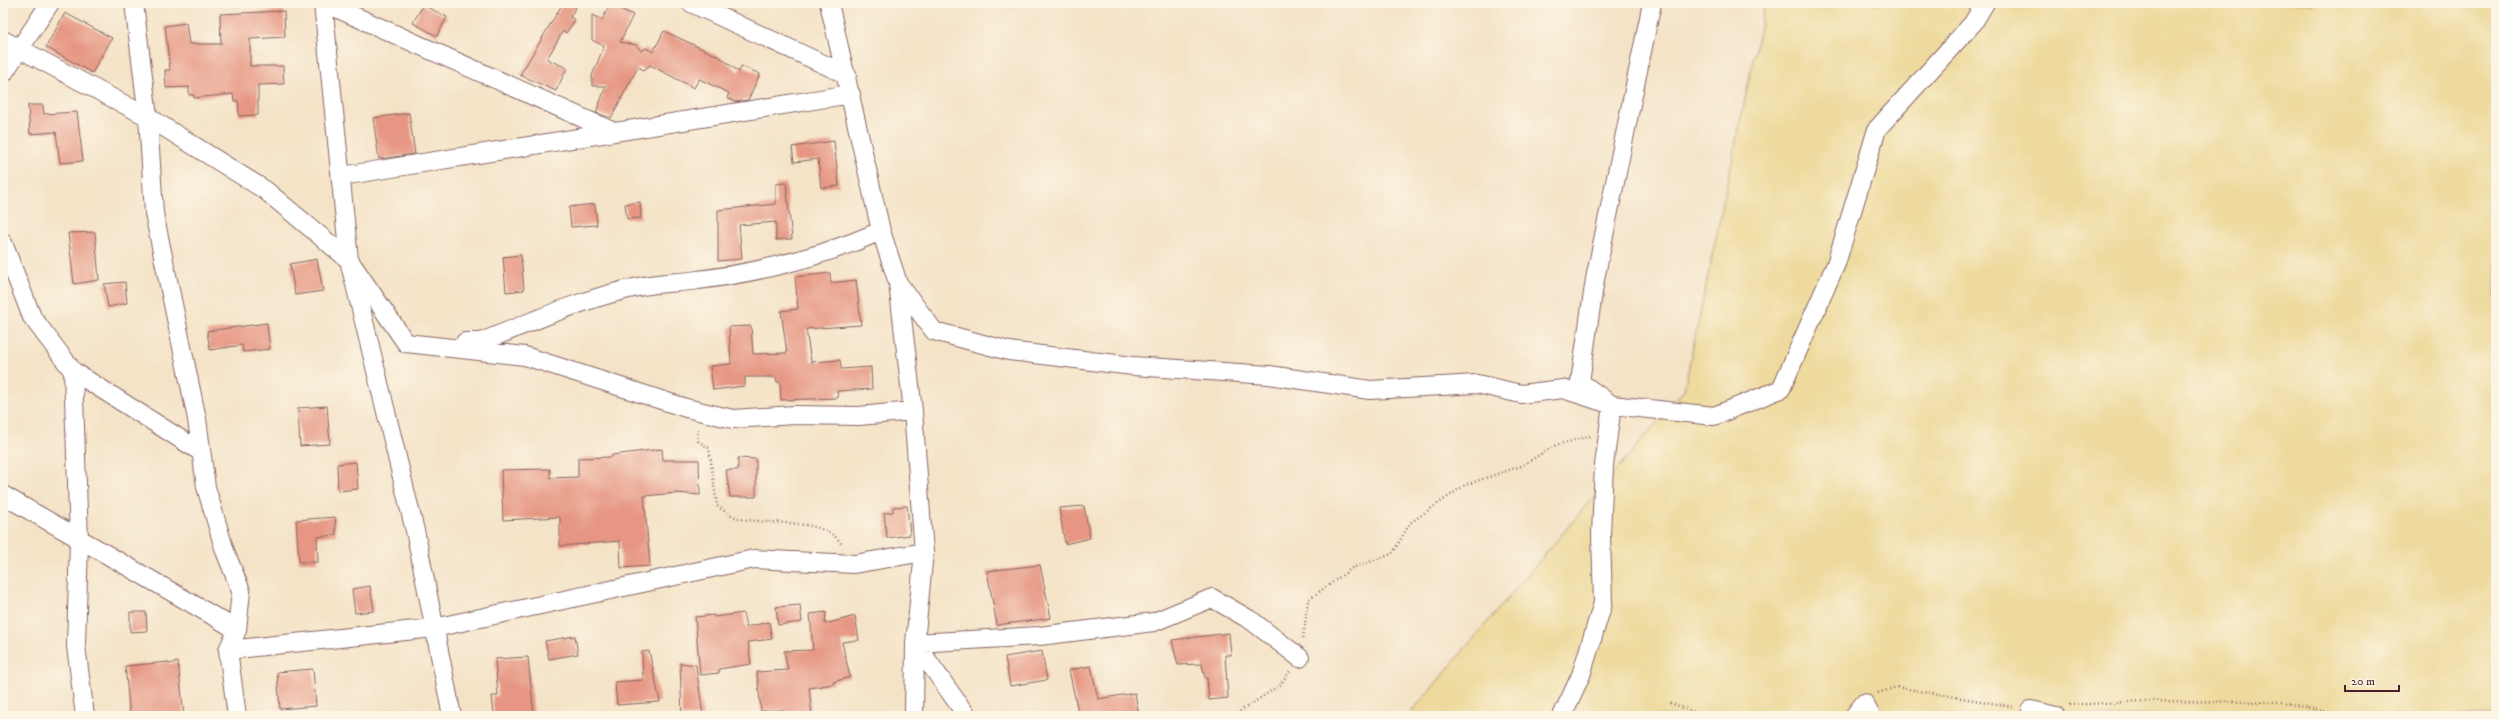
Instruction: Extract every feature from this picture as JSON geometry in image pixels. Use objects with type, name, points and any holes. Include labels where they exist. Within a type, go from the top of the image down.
[{"type":"street","points":[[3,74],[50,3]]},
{"type":"street","points":[[134,3],[148,117],[154,213],[197,419],[206,487],[225,551],[241,591],[237,630],[228,650],[237,716]]},
{"type":"street","points":[[452,716],[416,535],[349,260],[324,3],[614,132]]},
{"type":"street","points":[[691,3],[847,75]]},
{"type":"street","points":[[829,3],[847,75],[881,231],[898,283],[913,411],[924,552],[915,643],[914,716]]},
{"type":"street","points":[[1612,405],[1580,382],[1595,279],[1652,3]]},
{"type":"street","points":[[898,283],[934,331],[1009,351],[1133,366],[1270,375],[1370,390],[1477,384],[1521,394],[1563,389],[1612,405],[1714,416],[1781,389],[1836,264],[1877,129],[1973,23],[1985,3]]},
{"type":"street","points":[[3,40],[19,50],[148,117],[265,190],[349,260],[406,343],[525,356],[686,408],[733,419],[794,415],[859,416],[913,411]]},
{"type":"street","points":[[342,176],[851,94]]},
{"type":"street","points":[[406,343],[480,342],[592,297],[645,285],[698,280],[795,263],[846,247],[881,231]]},
{"type":"street","points":[[3,243],[32,317],[73,371],[201,452]]},
{"type":"street","points":[[73,371],[79,540],[76,646],[85,716]]},
{"type":"street","points":[[1562,716],[1581,674],[1603,603],[1601,535],[1604,465],[1612,405]]},
{"type":"street","points":[[3,495],[79,540],[111,555],[237,630]]},
{"type":"street","points":[[228,650],[434,628],[754,559],[854,564],[924,552]]},
{"type":"street","points":[[915,643],[1039,636],[1154,622],[1212,598],[1252,621],[1300,658]]},
{"type":"street","points":[[915,643],[967,716]]},
{"type":"street","points":[[1854,716],[1864,703],[1871,716]]},
{"type":"street","points":[[2031,710],[2059,711]]},
{"type":"path","points":[[686,408],[698,430],[698,441],[709,448],[716,506],[735,517],[817,528],[838,539],[854,564]]},
{"type":"path","points":[[1233,716],[1280,685],[1300,658],[1308,600],[1352,568],[1392,554],[1410,523],[1465,485],[1521,466],[1556,445],[1583,440],[1593,435]]},
{"type":"path","points":[[1874,694],[1896,687],[2031,710]]},
{"type":"path","points":[[2059,711],[2092,702],[2282,702],[2345,716]]},
{"type":"path","points":[[1670,703],[1705,716]]},
{"type":"sand","points":[[1765,3],[2496,3],[2496,716],[1408,716],[1684,390]]},
{"type":"building","points":[[563,3],[578,3],[570,17],[575,20],[566,33],[563,31],[547,59],[567,68],[556,91],[520,75]]},
{"type":"building","points":[[610,4],[633,15],[620,42],[636,45],[641,51],[646,48],[653,52],[664,31],[720,57],[739,72],[741,66],[760,74],[748,100],[735,102],[727,98],[729,93],[699,79],[694,88],[650,65],[644,70],[638,67],[611,118],[596,113],[606,86],[592,86],[592,76],[604,46],[592,40],[592,15],[602,20]]},
{"type":"building","points":[[423,5],[447,17],[437,36],[413,23]]},
{"type":"building","points":[[284,11],[285,37],[250,39],[250,66],[283,66],[284,84],[258,85],[258,115],[239,116],[238,101],[234,101],[233,94],[194,98],[194,95],[189,95],[189,87],[166,88],[165,70],[170,70],[165,26],[186,23],[189,44],[221,44],[220,14]]},
{"type":"building","points":[[65,13],[112,38],[92,73],[46,47]]},
{"type":"building","points":[[28,105],[43,105],[44,114],[77,112],[83,161],[60,163],[56,132],[30,134]]},
{"type":"building","points":[[409,113],[415,154],[379,159],[373,118]]},
{"type":"building","points":[[834,141],[839,186],[821,188],[818,159],[794,162],[792,147]]},
{"type":"building","points":[[786,183],[792,239],[776,240],[776,222],[739,225],[742,259],[718,261],[718,210],[776,204],[776,184]]},
{"type":"building","points":[[640,202],[641,218],[627,219],[625,204]]},
{"type":"building","points":[[595,204],[597,225],[571,227],[569,207]]},
{"type":"building","points":[[95,232],[99,280],[74,284],[68,233]]},
{"type":"building","points":[[521,255],[524,290],[506,292],[503,257]]},
{"type":"building","points":[[317,259],[323,291],[295,295],[290,264]]},
{"type":"building","points":[[830,273],[831,283],[856,280],[861,325],[806,329],[811,362],[840,360],[841,369],[871,367],[872,389],[837,391],[838,398],[781,400],[780,382],[777,382],[776,377],[745,377],[745,386],[713,390],[710,366],[731,364],[729,327],[751,326],[753,354],[787,353],[781,311],[798,309],[795,277]]},
{"type":"building","points":[[125,282],[127,303],[108,307],[104,284]]},
{"type":"building","points":[[267,323],[270,349],[243,352],[242,345],[210,350],[207,331]]},
{"type":"building","points":[[327,406],[330,444],[300,446],[298,408]]},
{"type":"building","points":[[662,449],[663,460],[699,460],[700,495],[676,493],[644,496],[650,566],[621,568],[620,541],[560,546],[560,517],[503,520],[501,470],[550,469],[550,478],[578,477],[578,458],[612,457],[612,455]]},
{"type":"building","points":[[738,458],[756,459],[756,497],[730,497],[726,470],[738,470]]},
{"type":"building","points":[[356,462],[358,489],[338,491],[337,464]]},
{"type":"building","points":[[907,506],[910,535],[887,538],[884,513],[893,512],[893,507]]},
{"type":"building","points":[[1084,506],[1090,538],[1065,544],[1059,508]]},
{"type":"building","points":[[335,517],[336,535],[317,537],[318,562],[299,562],[296,520]]},
{"type":"building","points":[[1040,565],[1051,618],[997,625],[987,571]]},
{"type":"building","points":[[370,586],[374,611],[355,613],[352,589]]},
{"type":"building","points":[[800,605],[802,622],[778,625],[776,607]]},
{"type":"building","points":[[130,612],[146,612],[147,631],[130,632]]},
{"type":"building","points":[[826,612],[825,624],[855,616],[859,640],[842,642],[850,677],[833,682],[834,684],[809,688],[812,716],[784,716],[783,710],[761,711],[757,672],[788,670],[784,651],[813,650],[810,614]]},
{"type":"building","points":[[743,613],[746,627],[769,622],[772,639],[748,642],[751,664],[719,669],[719,673],[700,675],[695,617],[714,615],[714,617]]},
{"type":"building","points":[[1229,633],[1231,655],[1225,655],[1228,698],[1209,700],[1207,678],[1205,678],[1202,664],[1178,665],[1172,640]]},
{"type":"building","points":[[575,636],[578,654],[549,659],[545,641]]},
{"type":"building","points":[[649,651],[660,702],[617,705],[615,682],[643,680],[642,652]]},
{"type":"building","points":[[1042,651],[1047,680],[1010,686],[1005,657]]},
{"type":"building","points":[[528,657],[534,716],[500,716],[499,713],[494,714],[492,696],[498,696],[495,659]]},
{"type":"building","points":[[168,662],[169,664],[178,662],[184,716],[130,716],[125,666]]},
{"type":"building","points":[[680,663],[696,665],[703,716],[682,716]]},
{"type":"building","points":[[1091,666],[1098,699],[1135,693],[1139,716],[1079,716],[1069,670]]},
{"type":"building","points":[[313,669],[316,706],[280,709],[277,672]]}]
